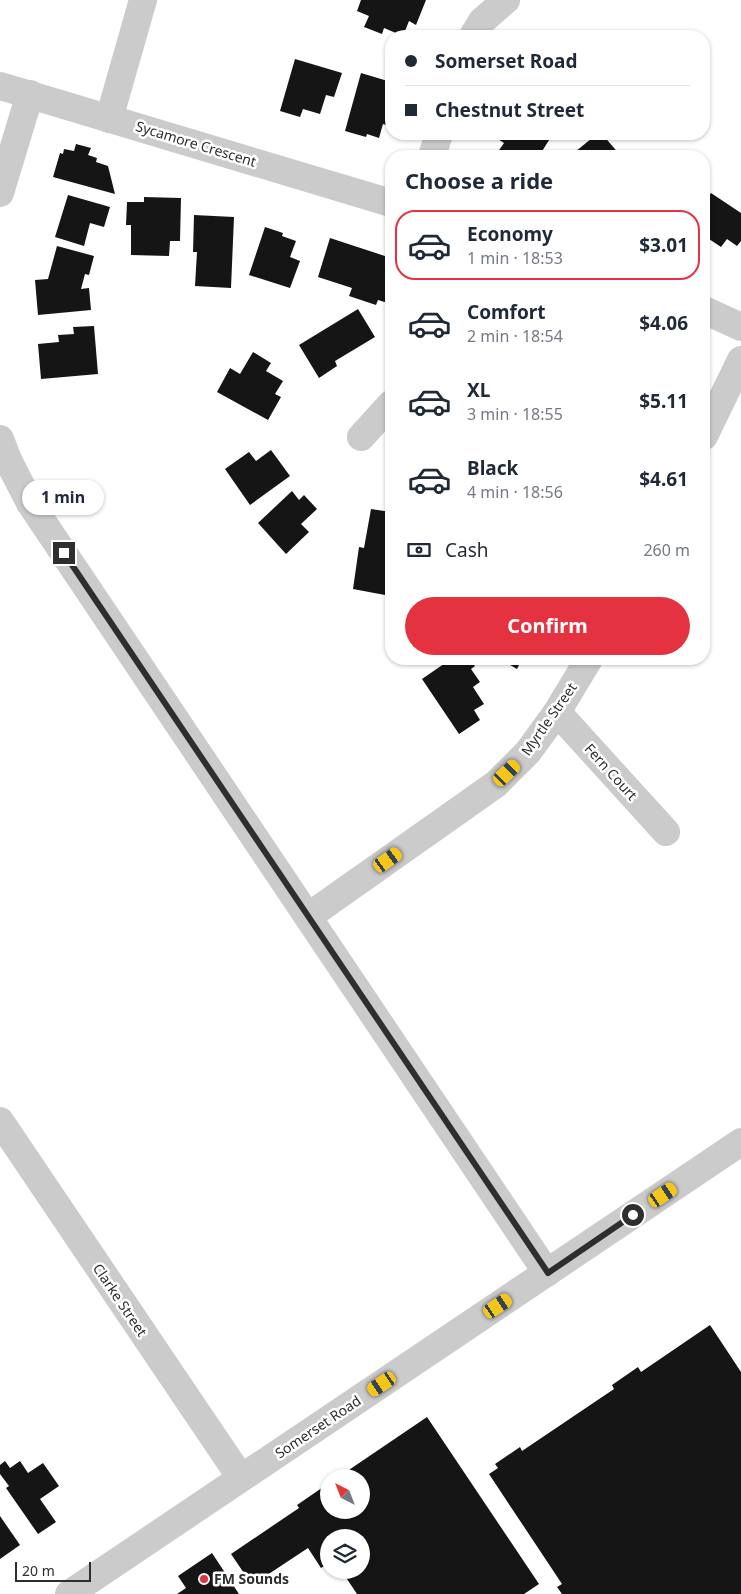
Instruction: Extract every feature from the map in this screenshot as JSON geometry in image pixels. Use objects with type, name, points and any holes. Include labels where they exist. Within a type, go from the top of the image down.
[{"type":"street","points":[[109,119],[143,0]]},
{"type":"street","points":[[477,30],[482,21],[506,0]]},
{"type":"street","name":"Sycamore Crescent","points":[[0,86],[385,201]]},
{"type":"street","points":[[0,193],[30,94]]},
{"type":"street","points":[[710,313],[741,327]]},
{"type":"street","points":[[710,424],[741,360]]},
{"type":"street","points":[[361,437],[385,411]]},
{"type":"street","points":[[0,439],[8,462],[30,504],[548,1273]]},
{"type":"street","name":"Myrtle Street","points":[[309,916],[496,784],[528,752],[557,712],[585,665]]},
{"type":"street","name":"Fern Court","points":[[557,712],[666,832]]},
{"type":"street","name":"Clarke Street","points":[[0,1121],[241,1478]]},
{"type":"street","name":"Somerset Road","points":[[69,1594],[741,1142]]},
{"type":"building","points":[[361,0],[426,0],[416,25],[409,21],[405,30],[389,30],[384,28],[382,34],[364,27],[369,16],[357,11]]},
{"type":"building","points":[[295,59],[342,73],[334,97],[326,95],[320,114],[303,109],[300,117],[280,111]]},
{"type":"building","points":[[361,73],[385,80],[385,125],[383,124],[379,138],[367,134],[366,137],[345,131]]},
{"type":"building","points":[[499,140],[549,140],[543,150],[499,150],[504,143]]},
{"type":"building","points":[[590,140],[607,140],[616,150],[577,150]]},
{"type":"building","points":[[76,144],[91,148],[88,155],[97,158],[96,162],[108,166],[115,194],[53,177],[60,153],[63,154],[64,149],[74,151]]},
{"type":"building","points":[[711,193],[741,213],[741,241],[737,246],[727,239],[721,247],[710,240]]},
{"type":"building","points":[[68,195],[110,207],[104,227],[90,223],[84,246],[55,237]]},
{"type":"building","points":[[144,197],[181,198],[180,241],[170,241],[169,256],[131,255],[131,225],[126,225],[127,202],[144,202]]},
{"type":"building","points":[[194,215],[234,217],[231,288],[195,286],[197,252],[193,252]]},
{"type":"building","points":[[265,227],[283,233],[282,236],[296,241],[290,257],[300,261],[290,288],[249,275]]},
{"type":"building","points":[[330,238],[385,256],[385,302],[378,300],[376,305],[349,296],[352,288],[318,277]]},
{"type":"building","points":[[57,246],[94,256],[89,275],[85,274],[81,289],[89,288],[91,310],[38,315],[35,280],[48,279]]},
{"type":"building","points":[[358,309],[375,337],[335,361],[337,366],[319,378],[299,345]]},
{"type":"building","points":[[94,326],[98,374],[41,379],[38,344],[59,342],[58,335],[74,334],[73,327]]},
{"type":"building","points":[[253,352],[271,363],[266,371],[283,381],[275,394],[281,397],[268,420],[217,392],[230,368],[240,374]]},
{"type":"building","points":[[271,450],[290,476],[250,505],[225,469],[249,452],[256,461]]},
{"type":"building","points":[[292,491],[299,500],[304,495],[317,509],[301,524],[309,532],[286,554],[258,523]]},
{"type":"building","points":[[371,509],[385,511],[385,595],[353,589],[359,547],[364,548]]},
{"type":"building","points":[[442,665],[474,665],[471,669],[480,682],[473,687],[484,704],[474,710],[480,720],[459,734],[422,679]]},
{"type":"building","points":[[510,665],[519,665],[517,669]]},
{"type":"building","points":[[710,1325],[741,1372],[741,1594],[562,1594],[557,1587],[562,1584],[489,1474],[498,1468],[495,1464],[520,1447],[522,1451],[614,1389],[612,1385],[638,1367],[641,1372]]},
{"type":"building","points":[[427,1417],[539,1584],[524,1594],[357,1594],[347,1579],[370,1579],[370,1529],[320,1529],[320,1566],[308,1548],[252,1585],[231,1554],[299,1508],[297,1505],[320,1489],[320,1519],[370,1519],[370,1469],[350,1469]]},
{"type":"building","points":[[5,1461],[10,1468],[20,1461],[28,1473],[43,1463],[59,1486],[40,1499],[56,1522],[38,1534],[6,1488],[9,1486],[0,1474],[0,1465]]},
{"type":"building","points":[[0,1516],[20,1545],[0,1559]]},
{"type":"building","points":[[212,1553],[239,1594],[177,1594],[186,1588],[178,1576]]},
{"type":"place","name":"FM Sounds","points":[[204,1579]]},
{"type":"route","points":[[64,553],[548,1273],[633,1215]]}]
